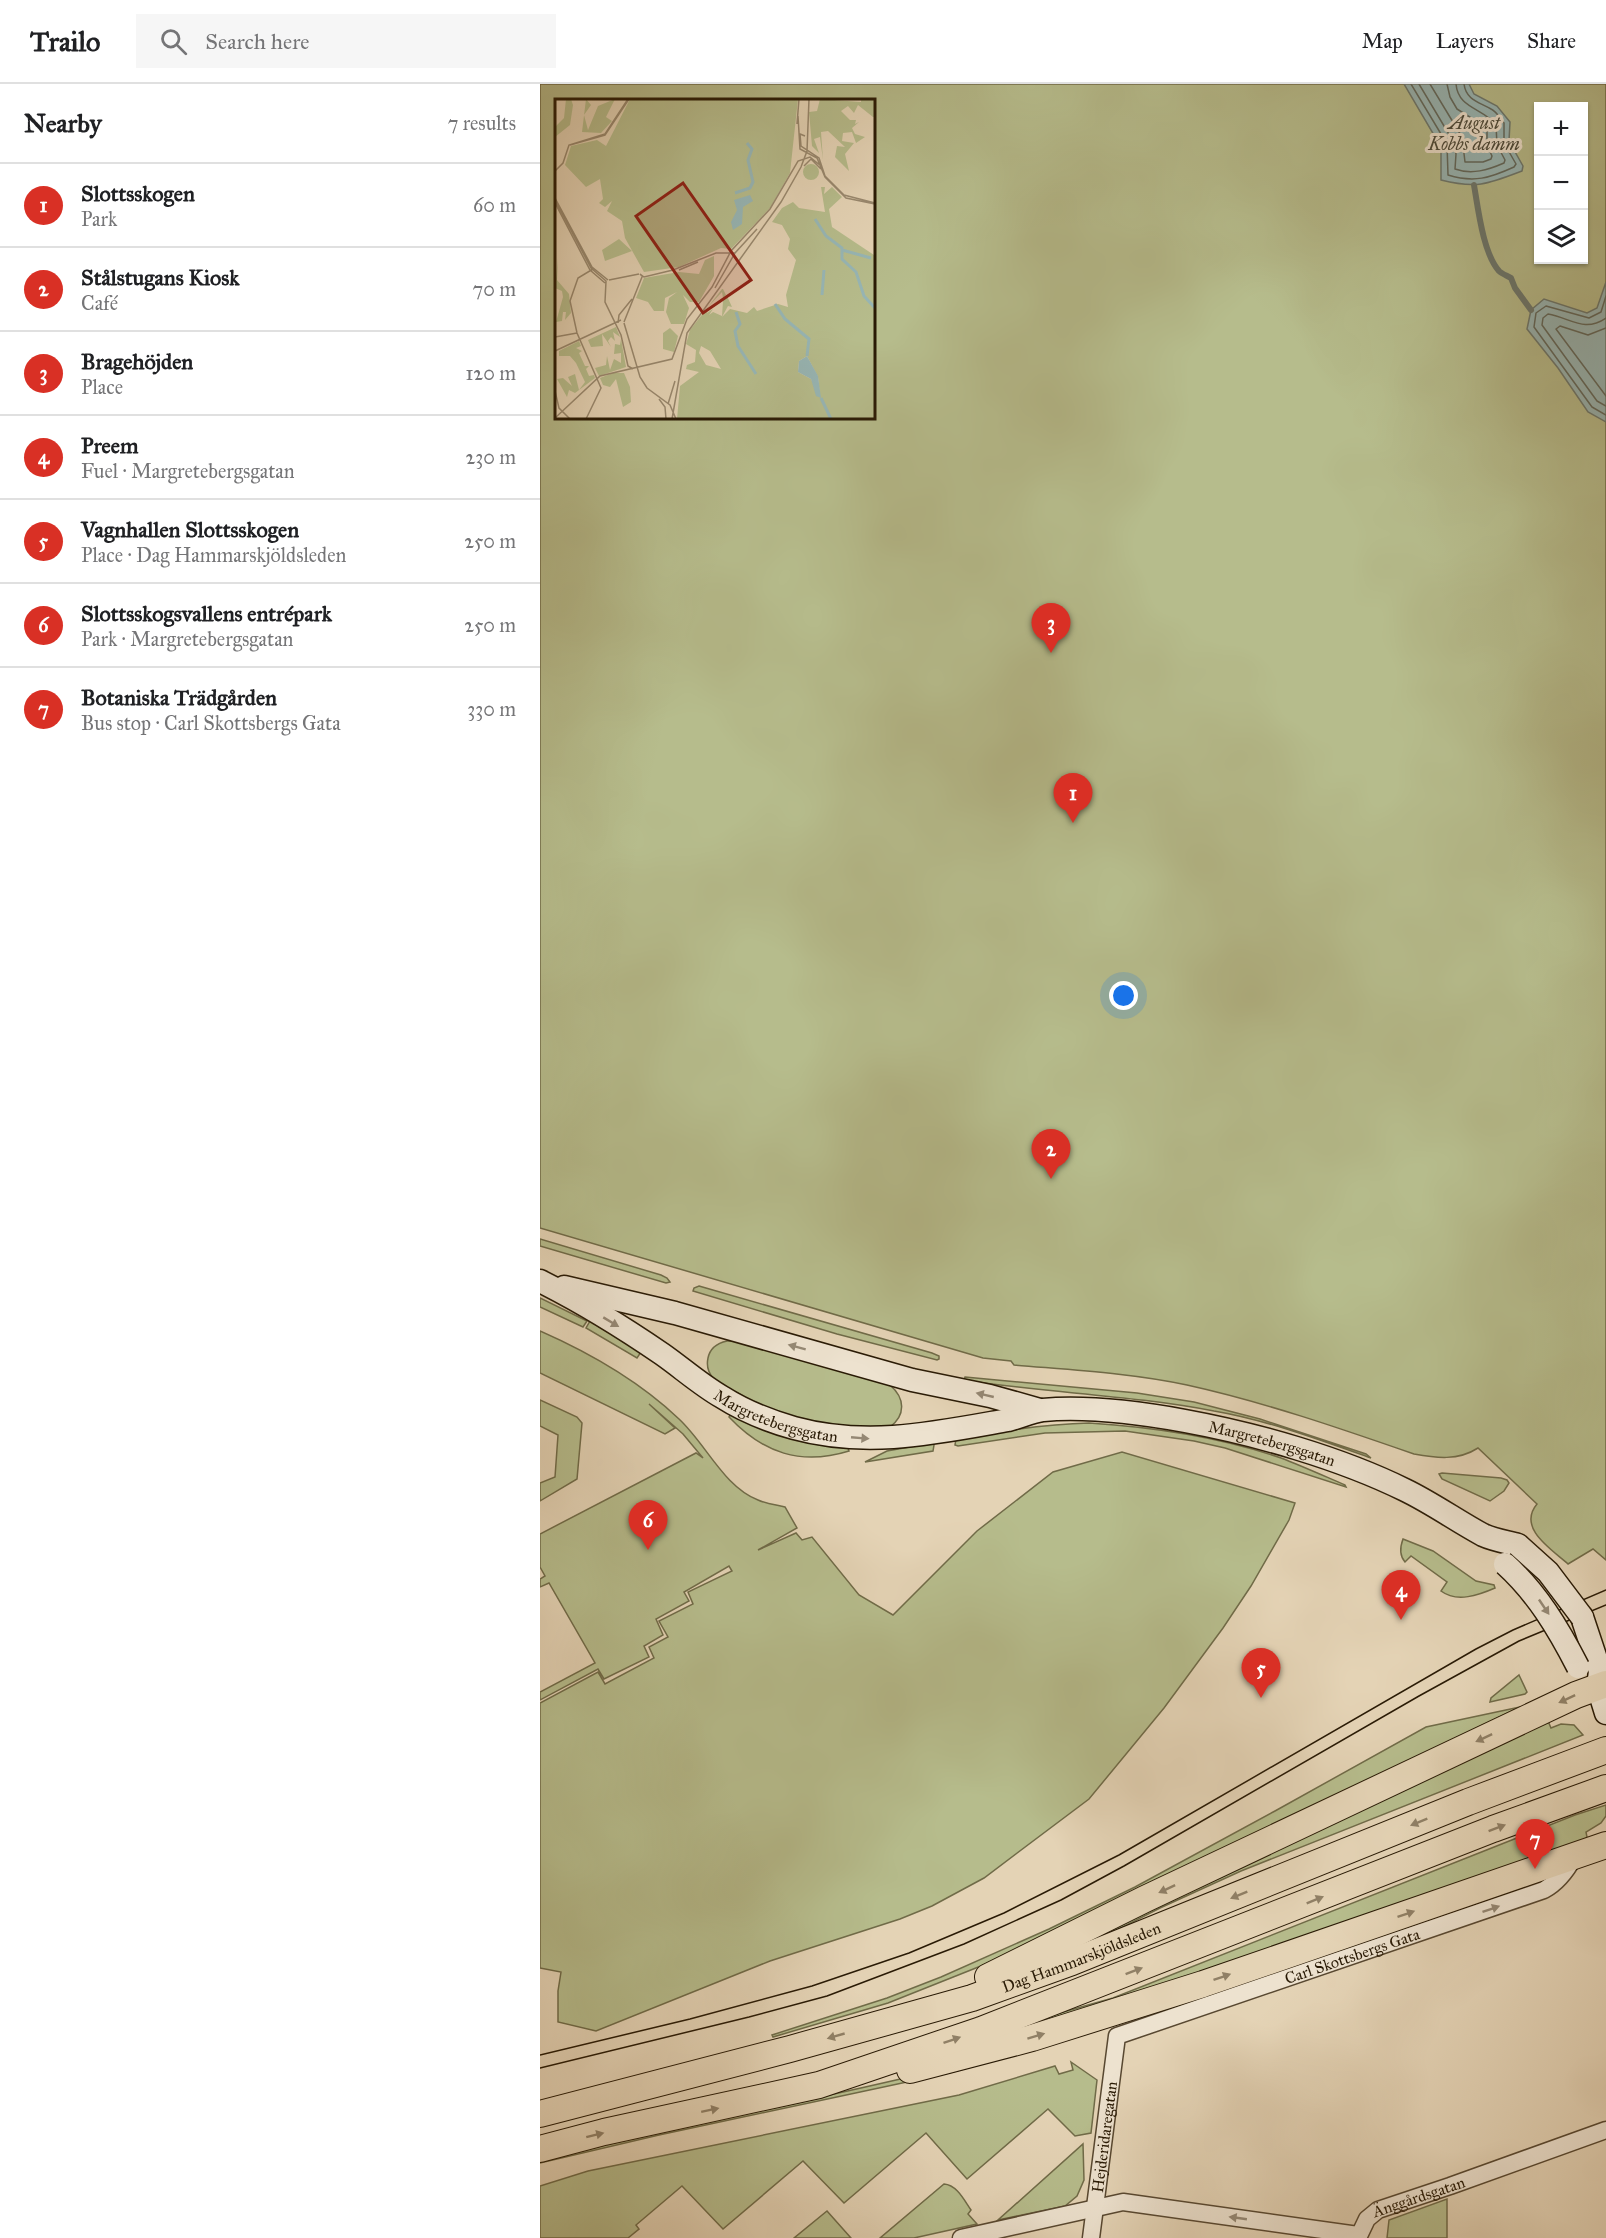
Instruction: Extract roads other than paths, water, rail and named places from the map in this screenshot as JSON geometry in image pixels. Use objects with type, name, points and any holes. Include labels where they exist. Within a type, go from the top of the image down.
[{"type":"main road","name":"Margretebergsgatan","points":[[541,1282],[661,1353],[721,1397],[751,1412],[796,1428],[868,1439],[884,1438],[947,1431],[1012,1419],[1042,1410]]},
{"type":"main road","name":"Margretebergsgatan","points":[[541,1282],[664,1310],[912,1380],[990,1396],[1042,1410],[1080,1410],[1152,1416],[1227,1430],[1279,1444],[1353,1469],[1404,1490],[1485,1536],[1518,1545],[1548,1572],[1582,1617],[1596,1654],[1584,1679],[1603,1697]]},
{"type":"main road","name":"Margretebergsgatan","points":[[1485,1536],[1505,1564],[1536,1596],[1561,1633],[1596,1654]]},
{"type":"main road","points":[[892,2020],[1010,1967],[1145,1899],[1575,1695],[1603,1697]]},
{"type":"main road","name":"Dag Hammarskjöldsleden","points":[[540,2114],[790,2049],[972,1998],[1072,1962],[1468,1802],[1606,1750]]},
{"type":"main road","name":"Dag Hammarskjöldsleden","points":[[540,2149],[604,2132],[819,2085],[981,2030],[1493,1829],[1606,1788]]},
{"type":"main road","points":[[819,2085],[919,2069],[1032,2038],[1203,1984],[1606,1845]]},
{"type":"street","name":"Carl Skottsbergs Gata","points":[[1117,2036],[1544,1890],[1552,1886],[1574,1857]]},
{"type":"street","name":"Hejderidaregatan","points":[[1091,2238],[1117,2036]]},
{"type":"street","name":"Änggårdsgatan","points":[[961,2238],[1123,2202],[1358,2236],[1367,2219],[1378,2210],[1606,2130]]},
{"type":"water","name":"August Kobbs damm","points":[[1404,84],[1469,84],[1474,94],[1497,106],[1510,122],[1509,141],[1523,166],[1522,171],[1473,185],[1441,180],[1441,147]]},
{"type":"water","points":[[1606,282],[1606,422],[1588,412],[1558,368],[1527,329],[1531,310],[1544,299],[1587,313],[1597,308]]},
{"type":"waterway","points":[[1474,185],[1482,230],[1493,263],[1499,271],[1511,278],[1515,288],[1531,310]]},
{"type":"tram line","points":[[540,2055],[690,2019],[812,1986],[909,1953],[1004,1913],[1119,1855],[1476,1649],[1513,1630],[1606,1590]]},
{"type":"tram line","points":[[540,2068],[827,1996],[964,1944],[1061,1900],[1124,1866],[1519,1641],[1606,1605]]},
{"type":"place","name":"Bragehöjden","points":[[1051,653]]},
{"type":"place","name":"Slottsskogen","points":[[1073,823]]},
{"type":"place","name":"Stålstugans Kiosk","points":[[1051,1179]]},
{"type":"place","name":"Slottsskogsvallens entrépark","points":[[648,1550]]},
{"type":"place","name":"Preem","points":[[1401,1620]]},
{"type":"place","name":"Vagnhallen Slottsskogen","points":[[1261,1698]]},
{"type":"place","name":"Botaniska Trädgården","points":[[1535,1869]]}]
